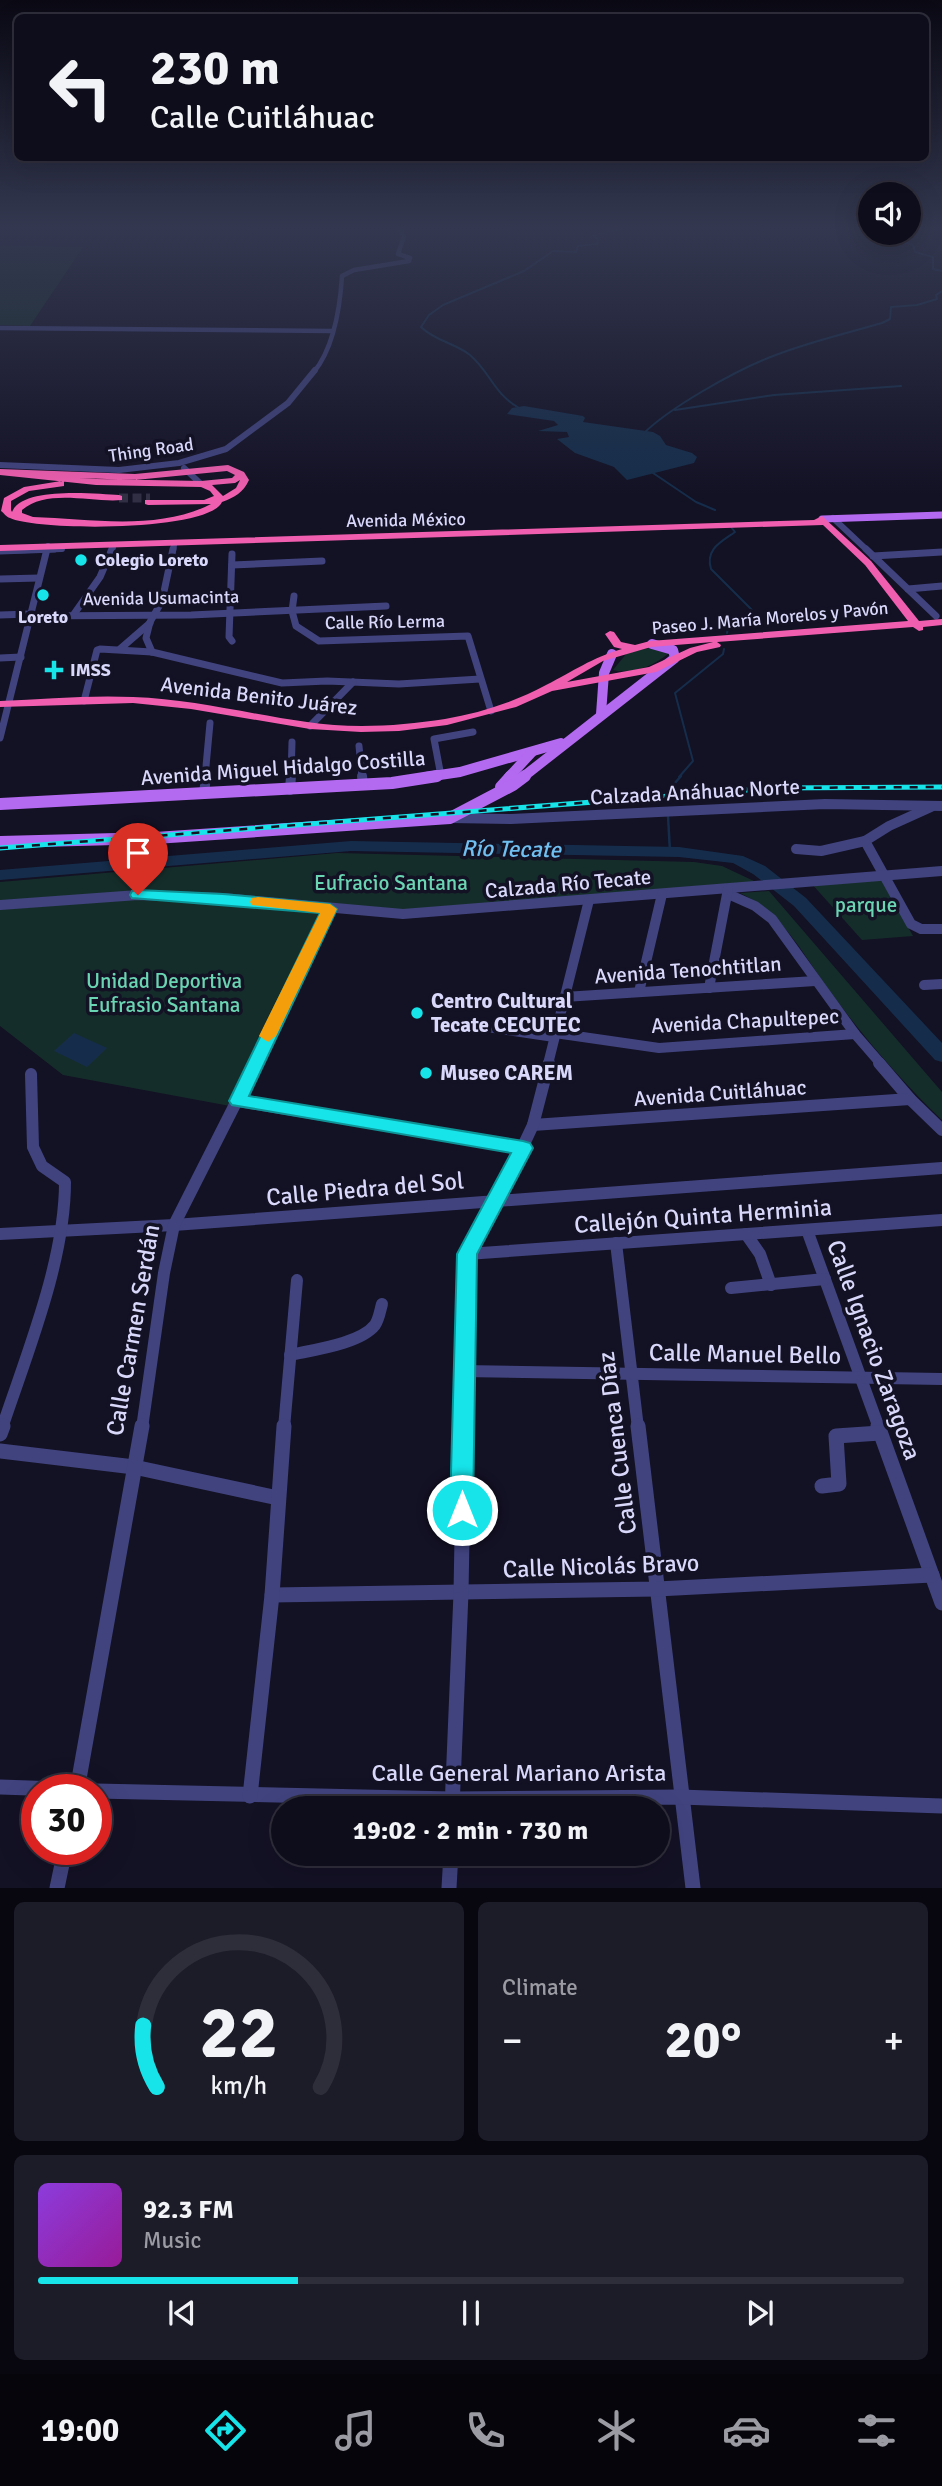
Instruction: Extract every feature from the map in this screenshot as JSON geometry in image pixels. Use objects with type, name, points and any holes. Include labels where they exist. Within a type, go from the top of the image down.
[{"type":"highway","points":[[30,475],[135,477],[228,468],[241,474],[245,480],[240,491],[218,500],[149,500]]},
{"type":"highway","points":[[0,472],[87,481],[201,484],[236,480],[241,474]]},
{"type":"highway","points":[[87,481],[35,487],[11,496],[5,505],[6,511],[23,519],[175,521],[202,515],[216,505],[218,500],[213,489],[201,484]]},
{"type":"highway","points":[[23,519],[17,514],[17,509],[27,501],[122,500]]},
{"type":"highway","points":[[825,520],[869,563],[919,628]]},
{"type":"highway","name":"Avenida México","points":[[339,538],[825,520]]},
{"type":"highway","points":[[0,550],[339,538]]},
{"type":"highway","name":"Paseo J. María Morelos y Pavón","points":[[549,688],[652,670],[694,650],[725,644],[919,628],[939,619]]},
{"type":"highway","name":"Paseo J. María Morelos y Pavón","points":[[549,688],[612,654],[652,644],[680,640],[919,628],[942,630]]},
{"type":"highway","points":[[680,640],[692,632]]},
{"type":"highway","points":[[610,634],[618,645],[639,646]]},
{"type":"highway","name":"Avenida Benito Juárez","points":[[5,704],[133,700],[191,706],[310,726],[399,728],[447,722],[491,711],[512,705],[549,688]]},
{"type":"main road","name":"Avenida México","points":[[825,520],[942,517]]},
{"type":"main road","points":[[0,842],[145,839],[450,818],[513,785],[675,658],[673,650],[652,644]]},
{"type":"main road","points":[[601,714],[603,680],[612,654]]},
{"type":"main road","name":"Avenida Miguel Hidalgo Costilla","points":[[0,804],[363,785],[441,776],[565,743]]},
{"type":"main road","points":[[491,798],[532,752]]},
{"type":"street","name":"Thing Road","points":[[0,465],[103,471],[179,463],[226,449],[285,405],[327,354],[336,318]]},
{"type":"street","points":[[0,328],[332,331]]},
{"type":"street","points":[[179,463],[201,484]]},
{"type":"street","points":[[825,520],[873,556],[939,619]]},
{"type":"street","name":"Avenida México","points":[[47,548],[339,538]]},
{"type":"street","points":[[152,652],[146,643],[162,601],[174,545]]},
{"type":"street","points":[[74,614],[100,577],[113,547]]},
{"type":"street","points":[[0,738],[5,704],[21,657],[47,548]]},
{"type":"street","points":[[873,556],[942,552]]},
{"type":"street","points":[[232,554],[232,641]]},
{"type":"street","points":[[232,565],[322,561]]},
{"type":"street","points":[[0,579],[39,578]]},
{"type":"street","points":[[908,589],[942,586]]},
{"type":"street","points":[[292,611],[294,596]]},
{"type":"street","name":"Avenida Usumacinta","points":[[0,615],[74,614],[153,619],[386,607]]},
{"type":"street","name":"Calle Río Lerma","points":[[292,611],[296,626],[319,641],[468,636],[480,679]]},
{"type":"street","points":[[120,649],[153,619]]},
{"type":"street","points":[[84,701],[97,650],[120,649],[152,652],[273,681],[399,684],[480,679],[491,711]]},
{"type":"street","points":[[0,658],[21,657]]},
{"type":"street","points":[[310,726],[352,682]]},
{"type":"street","points":[[204,794],[210,723]]},
{"type":"street","points":[[441,776],[434,738],[473,732]]},
{"type":"street","points":[[290,790],[292,742]]},
{"type":"street","points":[[359,746],[363,785]]},
{"type":"street","name":"Calzada Anáhuac Norte","points":[[450,818],[511,819],[814,804],[939,806]]},
{"type":"street","points":[[796,849],[821,852],[866,842],[889,826],[939,806]]},
{"type":"street","points":[[866,842],[911,924],[917,928],[942,929]]},
{"type":"street","name":"Calzada Río Tecate","points":[[0,905],[138,895],[223,898],[403,915],[728,891],[942,871]]},
{"type":"street","points":[[709,988],[728,891],[772,919],[855,1034],[910,1099],[942,1130]]},
{"type":"street","points":[[639,992],[662,894]]},
{"type":"street","points":[[452,1796],[461,1593],[467,1254],[498,1199],[533,1125],[589,900]]},
{"type":"street","name":"Calle Carmen Serdán","points":[[80,1774],[174,1225],[238,1101],[330,909]]},
{"type":"street","name":"Avenida Tenochtitlan","points":[[564,997],[815,981]]},
{"type":"street","points":[[924,985],[942,984]]},
{"type":"street","name":"Avenida Chapultepec","points":[[487,1027],[659,1048],[855,1034]]},
{"type":"street","points":[[0,1434],[45,1301],[66,1188],[60,1177],[44,1168],[36,1158],[31,1124],[32,1074]]},
{"type":"street","name":"Avenida Cuitláhuac","points":[[533,1125],[910,1099]]},
{"type":"street","points":[[238,1101],[523,1148]]},
{"type":"street","name":"Calle Piedra del Sol","points":[[0,1234],[174,1225],[942,1168]]},
{"type":"street","name":"Callejón Quinta Herminia","points":[[467,1254],[942,1220]]},
{"type":"street","name":"Calle Ignacio Zaragoza","points":[[807,1230],[942,1603]]},
{"type":"street","points":[[746,1234],[760,1254],[771,1285]]},
{"type":"street","name":"Calle Cuenca Díaz","points":[[616,1243],[680,1797],[693,1888]]},
{"type":"street","points":[[731,1287],[825,1279]]},
{"type":"street","points":[[250,1796],[272,1595],[297,1280]]},
{"type":"street","points":[[290,1355],[370,1330],[376,1324],[382,1304]]},
{"type":"street","name":"Calle Manuel Bello","points":[[463,1371],[942,1379]]},
{"type":"street","points":[[822,1486],[839,1484],[836,1436],[880,1433]]},
{"type":"street","points":[[0,1451],[134,1467],[278,1498]]},
{"type":"street","name":"Calle Nicolás Bravo","points":[[272,1595],[657,1589],[932,1575]]},
{"type":"street","points":[[0,1787],[21,1788]]},
{"type":"street","name":"Calle General Mariano Arista","points":[[112,1792],[271,1797]]},
{"type":"street","name":"Calle General Mariano Arista","points":[[670,1797],[942,1806]]},
{"type":"street","points":[[57,1888],[62,1865]]},
{"type":"street","points":[[449,1888],[450,1866]]},
{"type":"green space","points":[[0,318],[35,318],[30,326],[0,325]]},
{"type":"green space","points":[[658,646],[669,653],[656,662],[635,670],[613,670],[627,653]]},
{"type":"green space","name":"Unidad Deportiva Eufrasio Santana","points":[[337,853],[694,862],[722,866],[756,882],[389,912],[325,910],[230,1106],[63,1075],[0,1026],[0,882]]},
{"type":"green space","name":"parque","points":[[881,878],[913,936],[862,940],[811,883]]},
{"type":"green space","points":[[769,891],[942,1092],[942,1120],[869,1041],[780,923],[755,901],[740,893]]},
{"type":"water","points":[[524,406],[583,416],[583,422],[653,432],[660,436],[666,445],[697,457],[694,463],[627,480],[614,467],[575,453],[557,439],[569,437],[567,432],[538,431],[558,425],[554,421],[507,414],[512,408]]},
{"type":"water","points":[[74,1033],[107,1048],[87,1067],[54,1051]]},
{"type":"waterway","points":[[427,318],[421,327],[432,336],[470,355],[498,390],[519,408]]},
{"type":"waterway","points":[[643,434],[685,402],[754,364],[890,318]]},
{"type":"waterway","points":[[675,410],[774,395],[901,386]]},
{"type":"waterway","points":[[653,473],[696,502],[715,510]]},
{"type":"waterway","points":[[727,633],[728,629],[754,623],[756,618],[751,609],[711,569],[712,551],[735,532],[731,527]]},
{"type":"waterway","points":[[679,777],[693,761],[675,693],[723,654],[724,649]]},
{"type":"waterway","points":[[668,791],[681,776]]},
{"type":"waterway","points":[[668,816],[670,852]]},
{"type":"waterway","name":"Río Tecate","points":[[0,875],[351,846],[679,852],[737,859],[759,870],[800,902],[942,1055]]},
{"type":"tunnel","points":[[119,498],[150,498]]},
{"type":"railway","points":[[0,848],[774,788],[942,787]]},
{"type":"slow traffic","points":[[258,902],[330,909],[268,1036]]},
{"type":"place","name":"Colegio Loreto","points":[[81,560]]},
{"type":"place","name":"Loreto","points":[[43,595]]},
{"type":"place","name":"IMSS","points":[[54,670]]},
{"type":"place","name":"Centro Cultural Tecate CECUTEC","points":[[417,1013]]},
{"type":"place","name":"Museo CAREM","points":[[426,1073]]},
{"type":"route","points":[[138,895],[223,898],[330,909],[238,1101],[523,1148],[467,1254],[462,1510]]},
{"type":"park label","name":"Eufracio Santana","points":[[391,883]]}]
